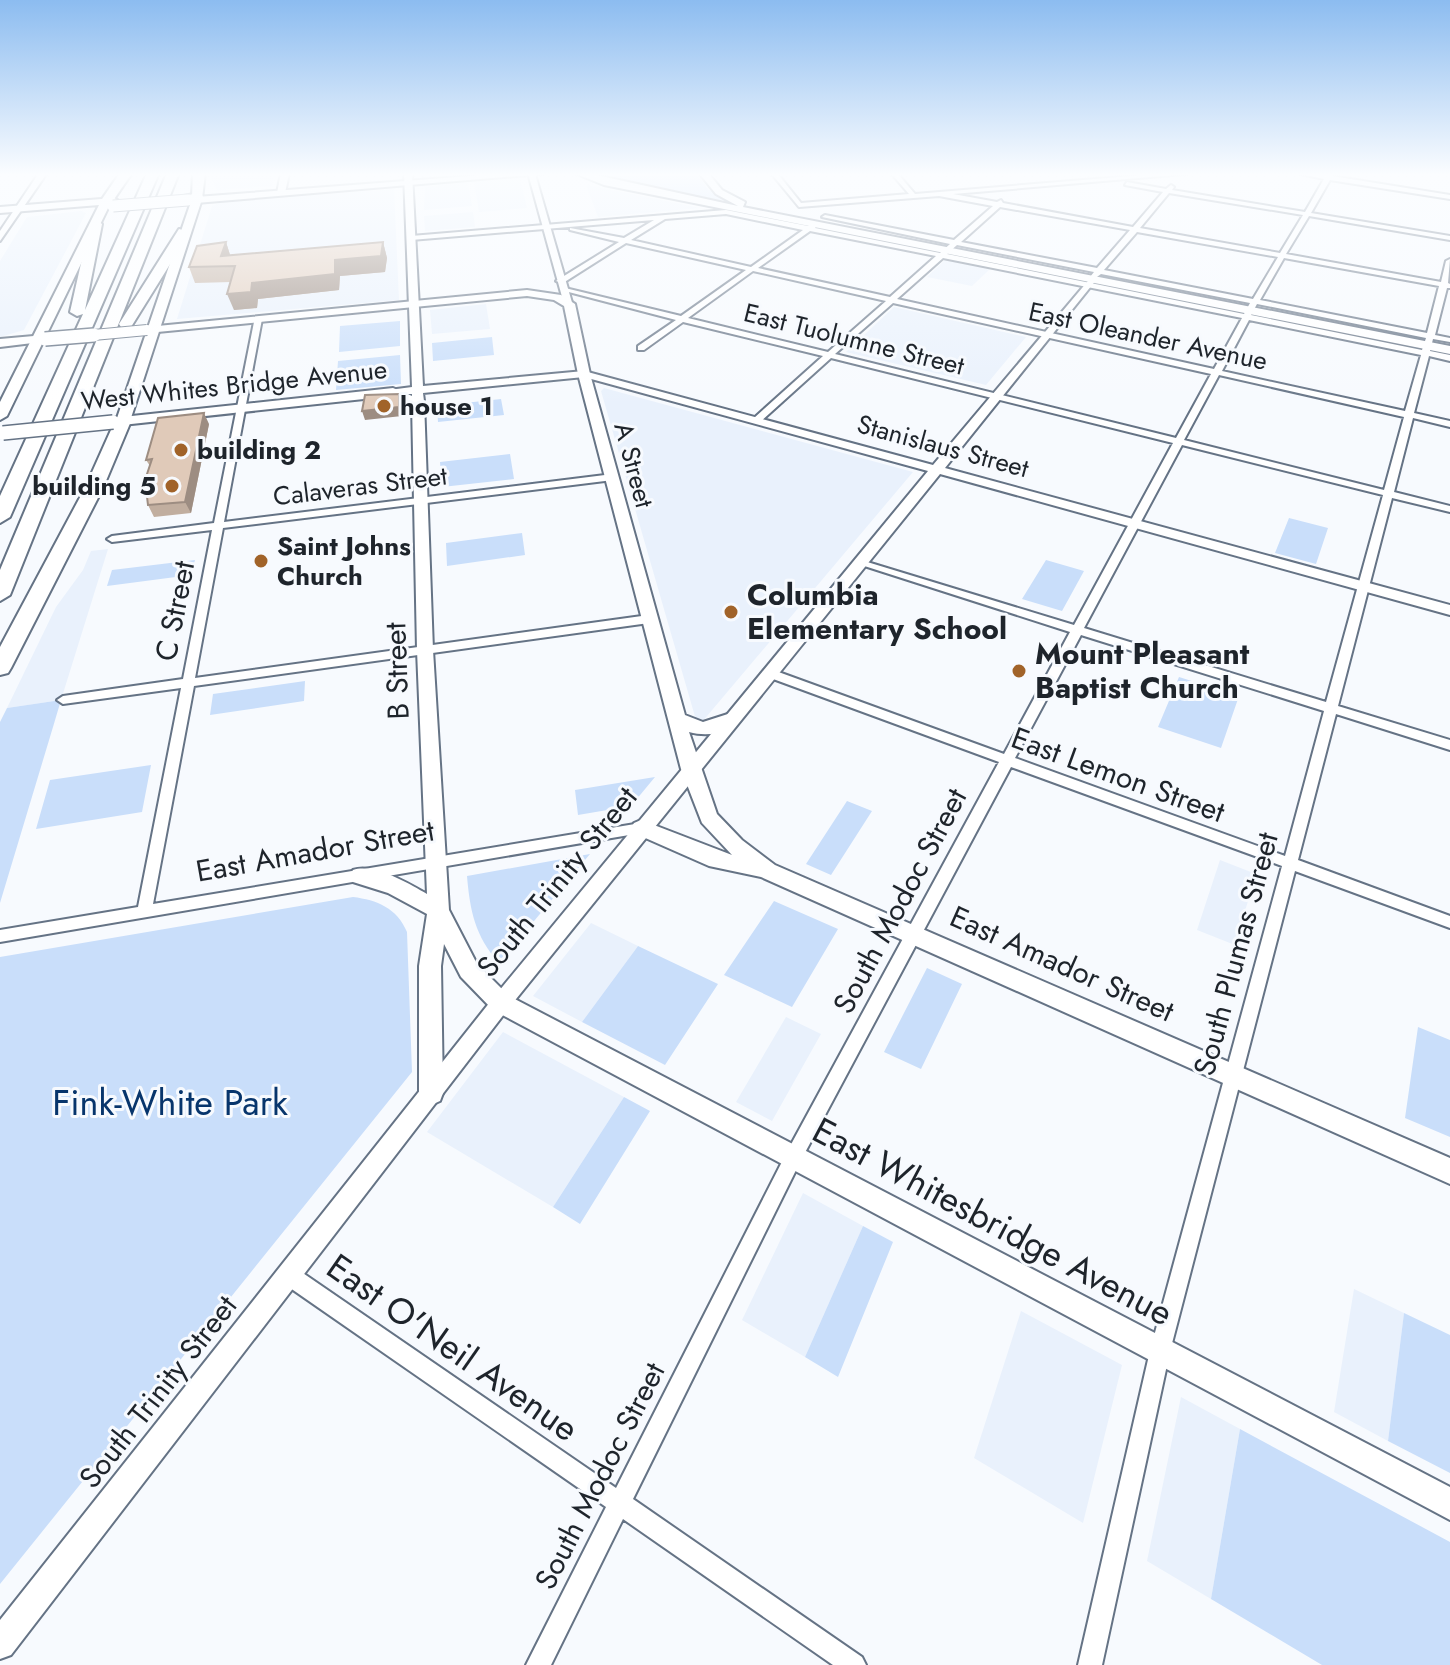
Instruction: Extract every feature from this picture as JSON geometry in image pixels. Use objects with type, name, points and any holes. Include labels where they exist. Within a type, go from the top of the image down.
[{"type":"highway","points":[[50,421],[83,296],[91,251]]},
{"type":"highway","points":[[0,517],[50,421],[121,251]]},
{"type":"highway","points":[[0,595],[141,251]]},
{"type":"highway","points":[[78,407],[173,251]]},
{"type":"highway","points":[[0,668],[94,488],[118,421]]},
{"type":"main road","points":[[0,416],[83,251]]},
{"type":"main road","points":[[118,421],[178,251]]},
{"type":"main road","points":[[956,251],[1450,350]]},
{"type":"main road","points":[[527,293],[557,297],[569,304]]},
{"type":"main road","name":"East Tuolumne Street","points":[[0,343],[527,293]]},
{"type":"main road","name":"A Street","points":[[569,304],[584,374],[690,769]]},
{"type":"main road","name":"West Whites Bridge Avenue","points":[[50,421],[118,421],[393,392],[418,396]]},
{"type":"main road","name":"B Street","points":[[418,396],[425,650],[438,910],[455,949],[469,971],[501,1003]]},
{"type":"main road","points":[[2,433],[50,421]]},
{"type":"main road","points":[[675,718],[700,729],[719,727],[731,719]]},
{"type":"main road","name":"East Amador Street","points":[[690,769],[709,818],[735,846],[768,871],[1450,1171]]},
{"type":"main road","points":[[641,828],[716,860],[768,871]]},
{"type":"main road","points":[[360,876],[394,886],[438,910],[430,966],[431,1093]]},
{"type":"main road","name":"East Whitesbridge Avenue","points":[[501,1003],[1450,1504]]},
{"type":"street","name":"B Street","points":[[411,251],[418,396]]},
{"type":"street","name":"A Street","points":[[556,251],[569,304]]},
{"type":"street","points":[[562,286],[611,251]]},
{"type":"street","name":"East Oleander Avenue","points":[[669,251],[1450,424]]},
{"type":"street","points":[[641,348],[778,251]]},
{"type":"street","points":[[757,420],[946,251]]},
{"type":"street","name":"South Trinity Street","points":[[0,1644],[641,828],[1116,251]]},
{"type":"street","points":[[1253,251],[1447,286]]},
{"type":"street","name":"South Modoc Street","points":[[538,1665],[794,1156],[916,935],[1250,310],[1285,251]]},
{"type":"street","name":"South Plumas Street","points":[[1090,1665],[1160,1351],[1426,345],[1447,286],[1450,261]]},
{"type":"street","name":"East Tuolumne Street","points":[[527,293],[562,286],[682,319],[1450,509]]},
{"type":"street","name":"C Street","points":[[144,912],[258,319]]},
{"type":"street","points":[[1426,345],[1450,340]]},
{"type":"street","points":[[1426,345],[1450,358]]},
{"type":"street","name":"Stanislaus Street","points":[[418,396],[584,374],[1450,610]]},
{"type":"street","name":"Calaveras Street","points":[[112,539],[613,477]]},
{"type":"street","points":[[860,563],[1450,745]]},
{"type":"street","points":[[63,700],[649,619]]},
{"type":"street","name":"East Lemon Street","points":[[769,673],[1450,922]]},
{"type":"street","name":"East Amador Street","points":[[0,936],[641,828]]},
{"type":"street","name":"East O'Neil Avenue","points":[[290,1276],[854,1665]]},
{"type":"shaded area","points":[[6,251],[66,251],[24,330],[0,337],[0,261]]},
{"type":"shaded area","points":[[198,251],[397,251],[399,300],[177,319]]},
{"type":"shaded area","points":[[945,260],[990,269],[972,286],[927,277]]},
{"type":"shaded area","points":[[486,304],[490,329],[432,334],[430,310]]},
{"type":"shaded area","points":[[894,307],[1026,337],[986,385],[846,352]]},
{"type":"shaded area","name":"Columbia Elementary School","points":[[604,388],[913,472],[702,722],[696,720],[601,391]]},
{"type":"shaded area","points":[[108,549],[61,700],[7,708],[56,607],[83,570],[91,551]]},
{"type":"shaded area","points":[[1220,860],[1256,874],[1235,945],[1197,930]]},
{"type":"shaded area","points":[[591,923],[638,946],[582,1022],[533,996]]},
{"type":"shaded area","points":[[786,1017],[821,1034],[772,1121],[736,1102]]},
{"type":"shaded area","points":[[503,1032],[624,1097],[553,1207],[427,1132]]},
{"type":"shaded area","points":[[803,1193],[863,1226],[805,1357],[742,1320]]},
{"type":"shaded area","points":[[1354,1289],[1404,1313],[1388,1441],[1334,1412]]},
{"type":"shaded area","points":[[1021,1311],[1122,1365],[1083,1523],[974,1458]]},
{"type":"shaded area","points":[[1181,1397],[1240,1429],[1211,1599],[1147,1561]]},
{"type":"green space","points":[[400,321],[400,346],[339,352],[340,326]]},
{"type":"green space","points":[[492,337],[494,355],[433,361],[432,343]]},
{"type":"green space","points":[[400,355],[401,384],[336,390],[338,361]]},
{"type":"green space","points":[[501,399],[504,415],[438,422],[437,406]]},
{"type":"green space","points":[[510,454],[514,479],[442,487],[440,462]]},
{"type":"green space","points":[[1289,518],[1328,528],[1316,564],[1275,553]]},
{"type":"green space","points":[[522,533],[525,555],[447,566],[446,543]]},
{"type":"green space","points":[[195,560],[191,575],[107,586],[112,570]]},
{"type":"green space","points":[[1046,560],[1084,571],[1062,611],[1022,599]]},
{"type":"green space","points":[[1179,677],[1239,696],[1221,748],[1158,727]]},
{"type":"green space","points":[[305,681],[304,701],[210,715],[213,694]]},
{"type":"green space","points":[[61,700],[0,903],[0,722],[7,708]]},
{"type":"green space","points":[[151,765],[142,812],[36,829],[50,780]]},
{"type":"green space","points":[[655,777],[631,806],[578,815],[575,790]]},
{"type":"green space","points":[[847,801],[872,811],[831,875],[806,864]]},
{"type":"green space","points":[[590,854],[499,963],[484,943],[475,922],[467,876]]},
{"type":"green space","name":"Fink-White Park","points":[[353,897],[370,900],[392,911],[407,932],[412,1072],[0,1584],[0,957]]},
{"type":"green space","points":[[774,901],[838,929],[792,1007],[724,975]]},
{"type":"green space","points":[[638,946],[718,984],[665,1065],[582,1022]]},
{"type":"green space","points":[[927,968],[962,984],[921,1069],[884,1052]]},
{"type":"green space","points":[[1418,1027],[1450,1040],[1450,1137],[1405,1118]]},
{"type":"green space","points":[[624,1097],[650,1111],[580,1224],[553,1207]]},
{"type":"green space","points":[[863,1226],[893,1242],[838,1377],[805,1357]]},
{"type":"green space","points":[[1404,1313],[1450,1335],[1450,1473],[1388,1441]]},
{"type":"green space","points":[[1240,1429],[1450,1542],[1450,1665],[1322,1665],[1211,1599]]},
{"type":"building","points":[[195,251],[223,251],[221,256],[282,251],[382,251],[381,256],[335,260],[335,274],[252,283],[251,292],[227,294],[235,266],[189,267]]},
{"type":"building","points":[[399,394],[399,407],[362,411],[365,395]]},
{"type":"building","points":[[204,413],[185,502],[148,505],[145,480],[152,459],[146,460],[158,418]]},
{"type":"place","name":"house 1","points":[[384,406]]},
{"type":"place","name":"building 2","points":[[181,450]]},
{"type":"place","name":"building 5","points":[[172,486]]},
{"type":"place","name":"Saint Johns Church","points":[[261,561]]},
{"type":"place","name":"Columbia Elementary School","points":[[731,612]]},
{"type":"place","name":"Mount Pleasant Baptist Church","points":[[1019,671]]}]
